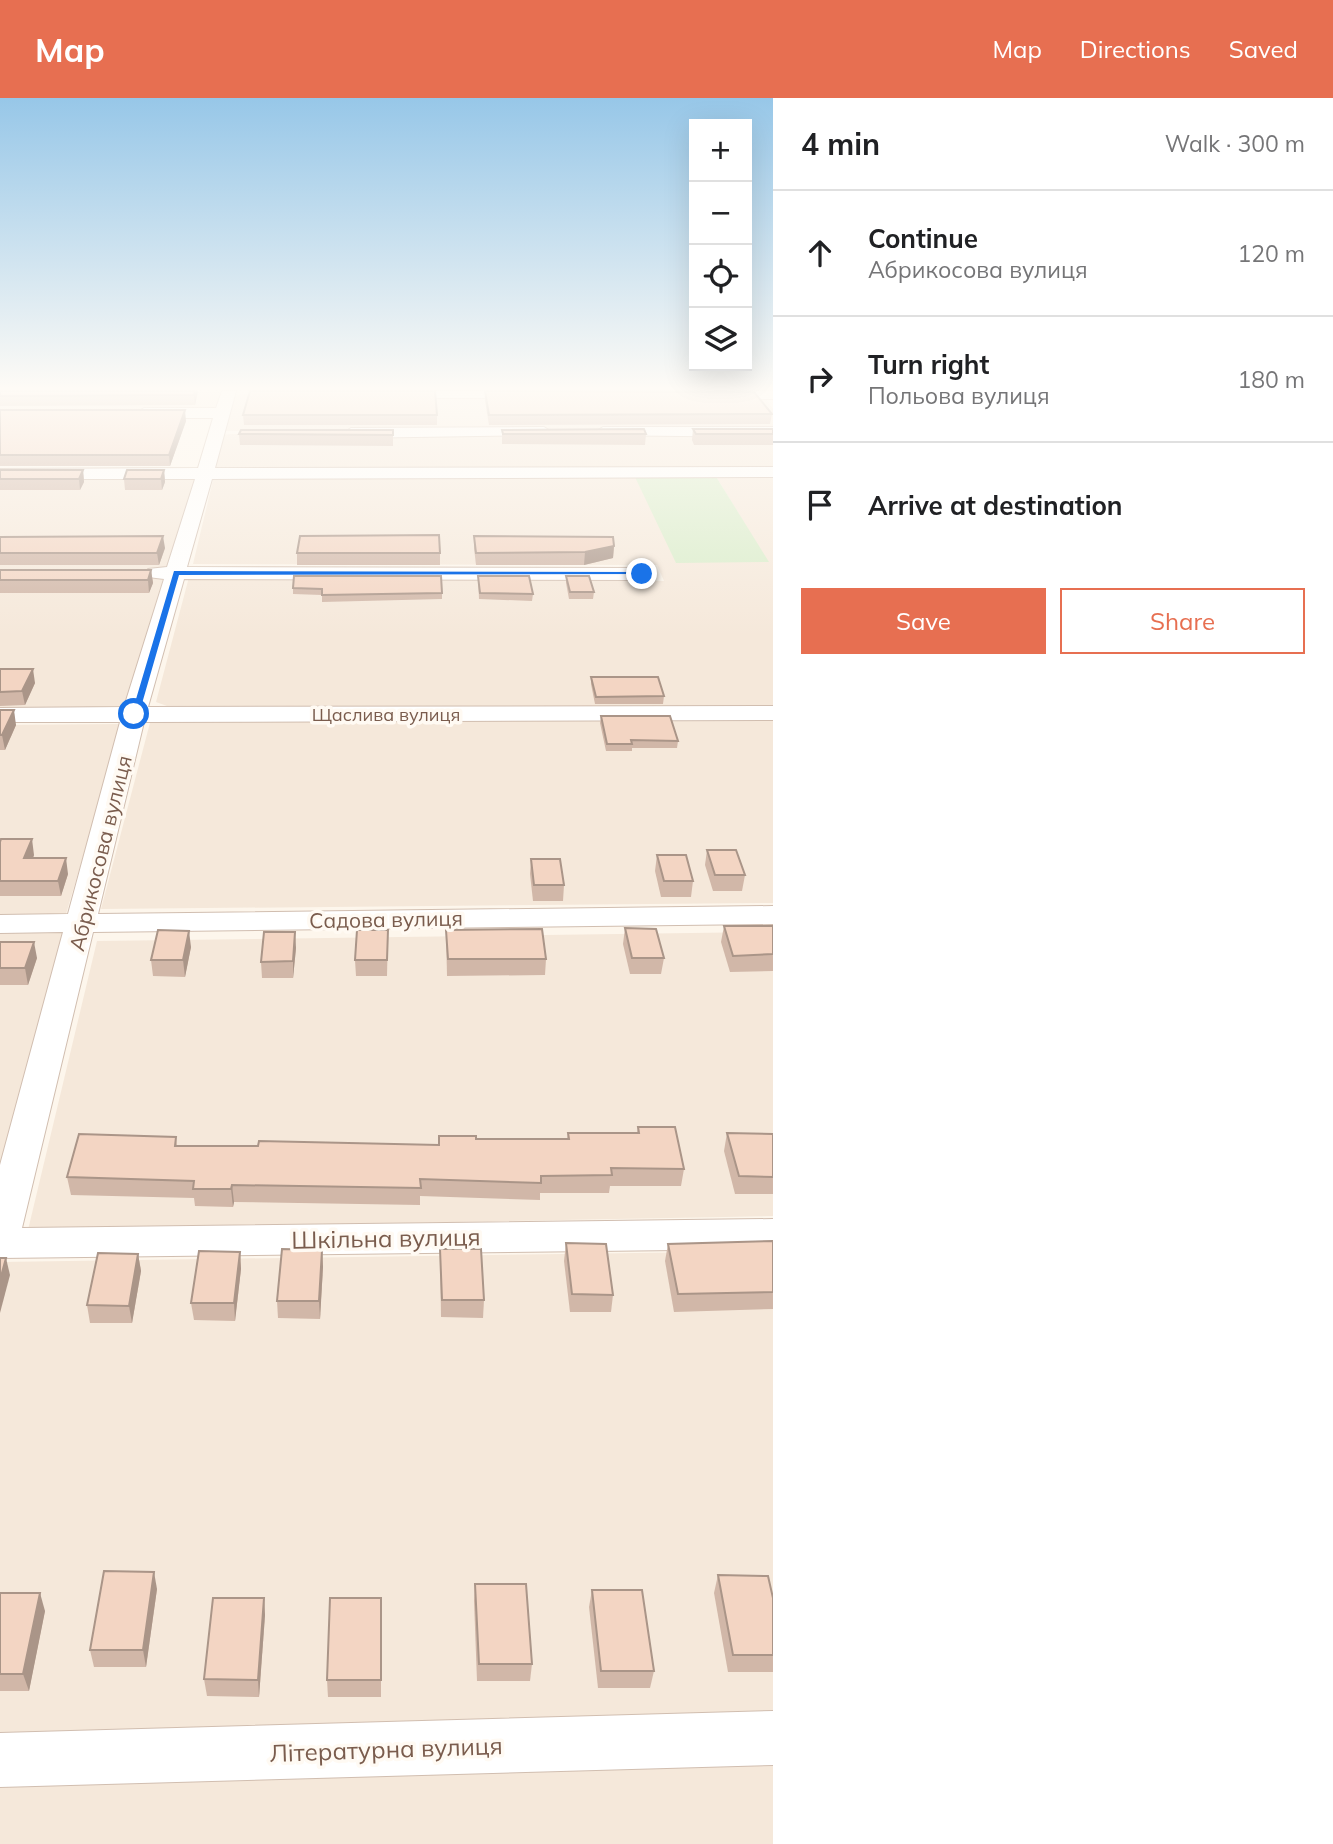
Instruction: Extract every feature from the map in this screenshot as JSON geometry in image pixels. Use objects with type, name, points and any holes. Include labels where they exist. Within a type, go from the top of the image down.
[{"type":"street","points":[[0,474],[636,472]]},
{"type":"street","name":"Абрикосова вулиця","points":[[0,1237],[83,922],[134,714],[204,474]]},
{"type":"street","points":[[136,573],[642,574]]},
{"type":"street","name":"Щаслива вулиця","points":[[0,715],[773,713]]},
{"type":"street","name":"Садова вулиця","points":[[0,924],[773,915]]},
{"type":"street","name":"Шкільна вулиця","points":[[0,1243],[773,1234]]},
{"type":"street","name":"Літературна вулиця","points":[[0,1760],[773,1738]]},
{"type":"shaded area","points":[[773,474],[773,706],[167,706],[156,702],[189,577],[664,581],[657,565],[193,564],[214,476],[634,475],[768,562],[715,475]]},
{"type":"shaded area","points":[[0,476],[196,476],[172,567],[157,570],[0,571]]},
{"type":"shaded area","points":[[0,575],[171,577],[133,703],[121,710],[0,711]]},
{"type":"shaded area","points":[[151,719],[773,719],[773,903],[101,909]]},
{"type":"shaded area","points":[[122,724],[66,914],[0,915],[0,725]]},
{"type":"shaded area","points":[[0,931],[65,931],[0,1213]]},
{"type":"shaded area","points":[[773,932],[773,1216],[28,1230],[97,941]]},
{"type":"shaded area","points":[[773,1251],[773,1714],[0,1738],[0,1262]]},
{"type":"shaded area","points":[[773,1759],[773,1844],[0,1844],[0,1783]]},
{"type":"green space","points":[[634,475],[715,475],[769,562],[676,563]]},
{"type":"building","points":[[0,472],[82,472],[79,479],[0,479]]},
{"type":"building","points":[[126,472],[163,472],[161,479],[124,479]]},
{"type":"building","points":[[439,535],[440,553],[297,553],[300,536]]},
{"type":"building","points":[[163,536],[157,553],[0,553],[0,537]]},
{"type":"building","points":[[474,536],[613,537],[614,546],[585,552],[476,553]]},
{"type":"building","points":[[0,570],[151,570],[148,580],[0,580]]},
{"type":"building","points":[[294,576],[441,576],[442,593],[322,595],[322,589],[293,588]]},
{"type":"building","points":[[478,576],[529,576],[533,594],[480,593]]},
{"type":"building","points":[[566,576],[589,576],[594,592],[570,592]]},
{"type":"building","points":[[0,669],[33,669],[22,691],[0,692]]},
{"type":"building","points":[[591,677],[658,677],[664,696],[596,697]]},
{"type":"building","points":[[0,710],[14,710],[2,735],[0,735]]},
{"type":"building","points":[[601,716],[670,716],[678,741],[631,740],[632,744],[607,744]]},
{"type":"building","points":[[1,839],[32,839],[24,858],[66,858],[58,881],[0,881]]},
{"type":"building","points":[[707,850],[736,850],[745,875],[715,875]]},
{"type":"building","points":[[657,855],[686,855],[693,881],[664,881]]},
{"type":"building","points":[[531,859],[560,859],[564,885],[534,885]]},
{"type":"building","points":[[724,926],[773,926],[773,954],[733,956]]},
{"type":"building","points":[[625,928],[656,929],[664,958],[632,958]]},
{"type":"building","points":[[542,929],[546,959],[448,959],[446,930]]},
{"type":"building","points":[[158,930],[189,931],[183,960],[151,960]]},
{"type":"building","points":[[357,930],[388,930],[387,960],[355,960]]},
{"type":"building","points":[[264,932],[295,932],[293,961],[261,962]]},
{"type":"building","points":[[0,942],[34,942],[25,968],[0,968]]},
{"type":"building","points":[[638,1127],[675,1127],[684,1169],[611,1168],[612,1175],[541,1176],[541,1183],[420,1179],[421,1188],[232,1185],[231,1189],[193,1189],[194,1181],[67,1177],[79,1134],[176,1137],[175,1146],[258,1146],[259,1141],[439,1145],[439,1136],[476,1136],[476,1139],[569,1139],[568,1133],[639,1133]]},
{"type":"building","points":[[727,1133],[773,1134],[773,1177],[739,1176]]},
{"type":"building","points":[[773,1241],[773,1292],[678,1294],[668,1244]]},
{"type":"building","points":[[566,1243],[606,1244],[613,1295],[572,1294]]},
{"type":"building","points":[[282,1249],[322,1250],[319,1301],[277,1301]]},
{"type":"building","points":[[440,1249],[481,1249],[484,1300],[442,1300]]},
{"type":"building","points":[[199,1251],[240,1252],[234,1303],[191,1303]]},
{"type":"building","points":[[98,1253],[138,1254],[129,1306],[87,1305]]},
{"type":"building","points":[[0,1258],[6,1258],[0,1280]]},
{"type":"building","points":[[104,1571],[154,1572],[143,1650],[90,1650]]},
{"type":"building","points":[[718,1575],[768,1576],[773,1598],[773,1655],[733,1655]]},
{"type":"building","points":[[475,1584],[526,1584],[532,1664],[479,1664]]},
{"type":"building","points":[[592,1590],[642,1590],[654,1671],[601,1671]]},
{"type":"building","points":[[0,1593],[40,1593],[23,1674],[0,1674]]},
{"type":"building","points":[[213,1598],[264,1598],[258,1680],[204,1679]]},
{"type":"building","points":[[330,1598],[381,1598],[381,1680],[327,1680]]},
{"type":"route","points":[[134,714],[176,572],[642,574]]}]
